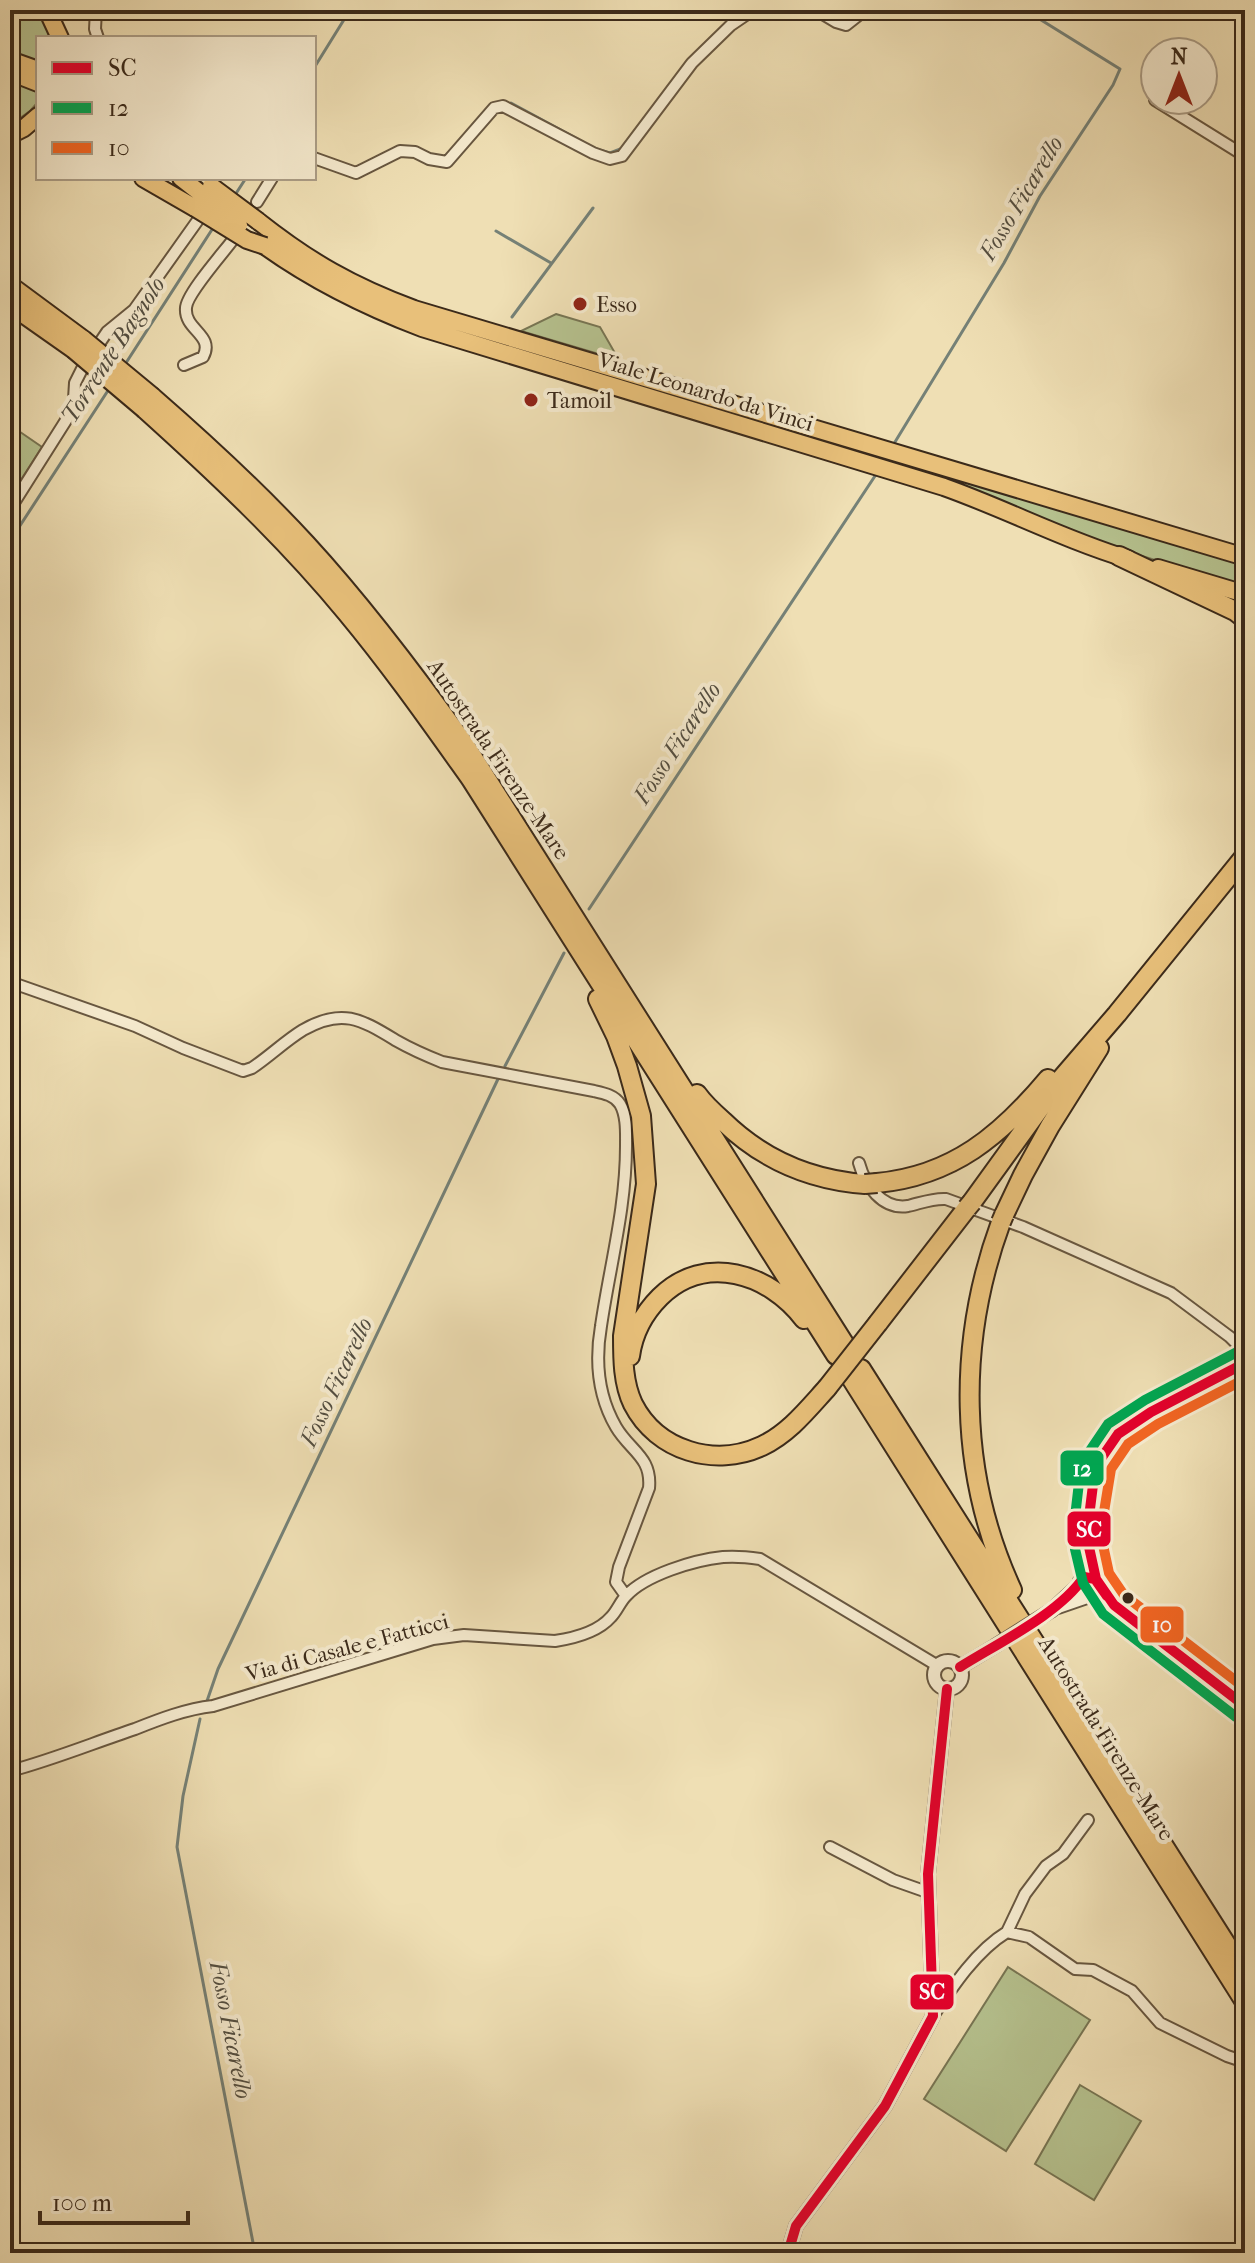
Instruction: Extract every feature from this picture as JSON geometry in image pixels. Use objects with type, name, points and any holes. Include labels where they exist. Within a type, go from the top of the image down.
[{"type":"highway","name":"Autostrada Firenze-Mare","points":[[10,286],[78,345],[220,458],[278,515],[367,614],[465,745],[629,1001],[838,1354]]},
{"type":"highway","name":"Autostrada Firenze-Mare","points":[[10,304],[78,345]]},
{"type":"highway","name":"Autostrada Firenze-Mare","points":[[149,403],[346,612],[393,671],[471,779],[838,1354]]},
{"type":"highway","points":[[1119,556],[1235,611],[1245,619]]},
{"type":"highway","points":[[553,911],[559,933],[616,1036],[641,1116],[646,1184],[623,1336],[628,1391],[634,1405],[659,1436],[689,1452],[727,1456],[763,1445],[780,1435],[827,1388],[969,1205],[1061,1079],[1245,856]]},
{"type":"highway","points":[[629,1001],[649,1021],[702,1101],[749,1144],[805,1174],[871,1184],[927,1173],[970,1153],[1011,1119],[1077,1050],[1117,1014]]},
{"type":"highway","points":[[1044,1658],[994,1547],[980,1495],[971,1444],[969,1374],[972,1332],[983,1277],[1003,1219],[1023,1175],[1117,1014]]},
{"type":"highway","points":[[628,1391],[630,1350],[650,1307],[671,1286],[699,1274],[727,1273],[755,1279],[772,1289],[801,1315],[838,1354]]},
{"type":"highway","name":"Autostrada Firenze-Mare","points":[[1245,1974],[1044,1658],[853,1377],[883,1431],[1245,2002]]},
{"type":"main road","points":[[47,10],[60,34]]},
{"type":"main road","points":[[10,60],[36,69]]},
{"type":"main road","points":[[10,72],[36,82]]},
{"type":"main road","points":[[12,134],[36,117]]},
{"type":"main road","points":[[12,134],[36,129]]},
{"type":"main road","points":[[151,180],[205,194]]},
{"type":"main road","points":[[184,180],[205,194]]},
{"type":"main road","name":"Viale Leonardo da Vinci","points":[[205,194],[258,221],[298,252],[334,274],[414,309],[1245,557]]},
{"type":"main road","name":"Viale Leonardo da Vinci","points":[[205,194],[247,240],[265,246],[294,267],[364,304],[422,328],[931,483],[997,507],[1059,536],[1245,594]]},
{"type":"street","points":[[316,157],[356,173],[400,151],[415,152],[429,159],[447,162],[494,108],[503,106],[593,153],[610,159],[622,156],[692,63],[731,25],[753,10]]},
{"type":"street","points":[[816,10],[846,25],[865,10]]},
{"type":"street","points":[[95,13],[97,36]]},
{"type":"street","points":[[1181,116],[1245,156]]},
{"type":"street","points":[[257,202],[271,180]]},
{"type":"street","points":[[10,509],[70,414],[75,383],[89,358],[107,332],[134,310],[205,194]]},
{"type":"street","points":[[184,365],[203,357],[207,347],[187,318],[187,301],[232,241]]},
{"type":"street","points":[[10,982],[135,1026],[243,1071],[302,1031],[320,1022],[346,1018],[369,1024],[442,1062],[594,1091],[615,1099],[622,1106],[625,1117],[626,1179],[597,1352],[604,1396],[617,1427],[645,1461],[650,1477],[649,1488],[619,1567],[616,1582],[626,1596]]},
{"type":"street","points":[[859,1163],[862,1174],[884,1202],[906,1206],[934,1199],[951,1200],[1023,1227],[1171,1293],[1245,1352]]},
{"type":"street","points":[[1114,1605],[1081,1594],[1089,1582],[1090,1502],[1098,1463],[1125,1428],[1245,1363]]},
{"type":"street","name":"Via di Casale e Fatticci","points":[[10,1771],[168,1717],[433,1639],[464,1635],[555,1641],[568,1639],[598,1629],[611,1618],[626,1596],[658,1574],[721,1557],[760,1559],[938,1666]]},
{"type":"street","points":[[1089,1582],[1114,1605],[1245,1706]]},
{"type":"street","points":[[960,1667],[1052,1610],[1089,1582]]},
{"type":"street","points":[[1052,1610],[1089,1597]]},
{"type":"street","points":[[949,1661],[960,1667],[963,1674],[955,1688],[947,1689],[936,1682],[934,1674],[938,1666],[949,1661]]},
{"type":"street","points":[[933,2016],[927,1892],[947,1689]]},
{"type":"street","points":[[788,2253],[796,2226],[885,2106],[933,2016],[955,1984],[993,1940],[1007,1932],[1025,1894],[1046,1866],[1063,1854],[1088,1820]]},
{"type":"street","points":[[830,1847],[893,1880],[927,1892]]},
{"type":"street","points":[[1007,1932],[1029,1937],[1075,1969],[1093,1970],[1132,1991],[1160,2023],[1245,2062]]},
{"type":"green space","points":[[10,10],[36,10],[49,36],[36,36],[36,104],[10,125]]},
{"type":"green space","points":[[556,314],[600,327],[619,360],[521,331]]},
{"type":"green space","points":[[457,329],[1245,563],[1245,588],[457,332]]},
{"type":"green space","points":[[10,425],[42,447],[10,497]]},
{"type":"green space","points":[[1008,1967],[1090,2020],[1006,2151],[924,2099]]},
{"type":"green space","points":[[1080,2085],[1141,2121],[1094,2200],[1035,2164]]},
{"type":"waterway","name":"Torrente Bagnolo","points":[[316,65],[350,10]]},
{"type":"waterway","points":[[727,22],[744,10]]},
{"type":"waterway","points":[[835,16],[846,18],[856,10]]},
{"type":"waterway","name":"Fosso Ficarello","points":[[895,442],[1004,263],[1040,196],[1113,85],[1120,69],[1025,10]]},
{"type":"waterway","points":[[511,103],[583,142]]},
{"type":"waterway","points":[[593,148],[610,153],[623,148]]},
{"type":"waterway","name":"Torrente Bagnolo","points":[[235,195],[245,180]]},
{"type":"waterway","points":[[512,317],[593,208]]},
{"type":"waterway","name":"Torrente Bagnolo","points":[[124,366],[213,228]]},
{"type":"waterway","points":[[496,231],[551,263]]},
{"type":"waterway","name":"Torrente Bagnolo","points":[[10,541],[109,389]]},
{"type":"waterway","name":"Fosso Ficarello","points":[[589,909],[875,476]]},
{"type":"waterway","name":"Fosso Ficarello","points":[[505,1066],[564,953]]},
{"type":"waterway","name":"Fosso Ficarello","points":[[207,1701],[218,1669],[498,1079]]},
{"type":"waterway","name":"Fosso Ficarello","points":[[200,1719],[183,1796],[177,1847],[255,2253]]},
{"type":"transit line","name":"12","points":[[1236,1717],[1103,1614],[1083,1583],[1075,1549],[1075,1517],[1085,1458],[1108,1424],[1145,1400],[1239,1351]]},
{"type":"transit line","name":"SC","points":[[1245,1363],[1151,1412],[1118,1434],[1098,1463],[1089,1517],[1089,1547],[1096,1579],[1114,1605],[1245,1706]]},
{"type":"transit line","name":"10","points":[[1245,1379],[1158,1424],[1128,1444],[1111,1469],[1103,1518],[1103,1545],[1109,1573],[1124,1595],[1245,1688]]},
{"type":"transit line","name":"SC","points":[[960,1667],[1044,1615],[1073,1591],[1084,1577],[1095,1579],[1107,1596]]},
{"type":"transit line","name":"SC","points":[[788,2253],[796,2226],[885,2106],[933,2016],[928,1874],[947,1689]]},
{"type":"place","name":"Esso","points":[[580,304]]},
{"type":"place","name":"Tamoil","points":[[531,400]]}]
